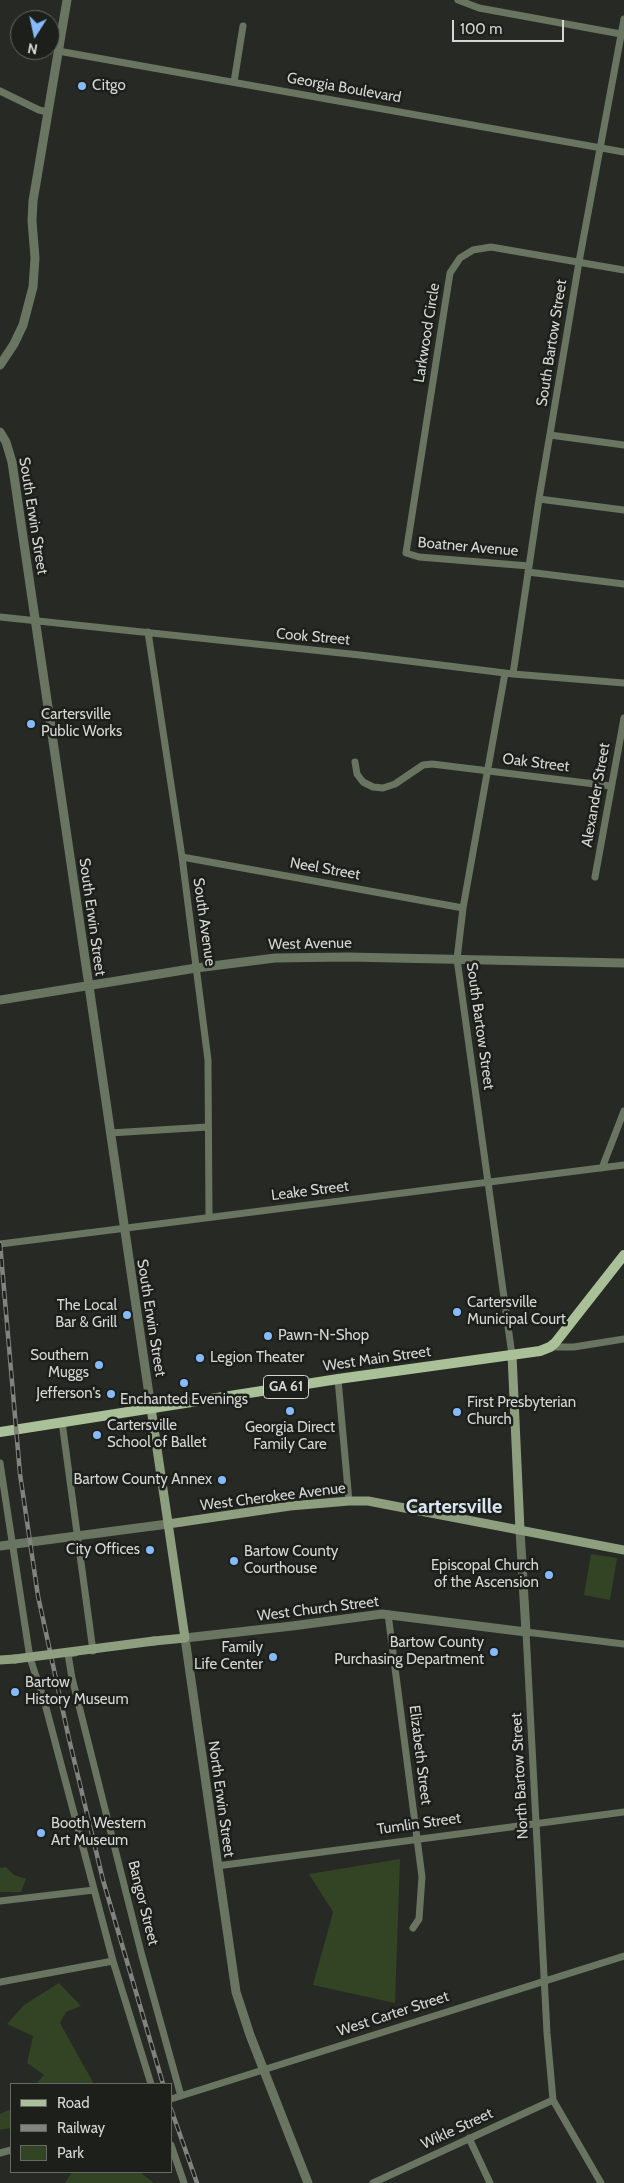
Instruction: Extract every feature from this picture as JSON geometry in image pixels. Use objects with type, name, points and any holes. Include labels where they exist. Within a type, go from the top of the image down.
[{"type":"main road","points":[[550,1347],[624,1255]]},
{"type":"main road","name":"West Main Street","points":[[0,1432],[338,1379],[540,1351],[550,1347]]},
{"type":"main road","name":"North Bartow Street","points":[[512,1355],[520,1530]]},
{"type":"main road","name":"North Erwin Street","points":[[151,1408],[185,1638]]},
{"type":"main road","name":"West Cherokee Avenue","points":[[168,1524],[290,1506],[349,1501],[384,1504],[624,1550]]},
{"type":"main road","name":"West Church Street","points":[[0,1661],[185,1638]]},
{"type":"street","points":[[60,40],[67,0]]},
{"type":"street","points":[[458,0],[479,8],[621,34]]},
{"type":"street","name":"South Bartow Street","points":[[512,1355],[456,959],[463,908],[488,771],[529,569],[579,262],[624,19]]},
{"type":"street","points":[[234,82],[243,26]]},
{"type":"street","name":"Georgia Boulevard","points":[[60,51],[624,152]]},
{"type":"street","points":[[0,365],[14,344],[23,325],[33,287],[35,265],[32,222],[33,201],[56,60]]},
{"type":"street","points":[[0,91],[47,112]]},
{"type":"street","name":"Larkwood Circle","points":[[406,553],[450,273],[460,258],[473,250],[491,246],[624,270]]},
{"type":"street","name":"South Erwin Street","points":[[0,432],[12,462],[151,1408]]},
{"type":"street","points":[[550,435],[624,446]]},
{"type":"street","points":[[539,499],[624,510]]},
{"type":"street","name":"Boatner Avenue","points":[[406,553],[419,557],[529,569],[624,584]]},
{"type":"street","name":"Cook Street","points":[[0,617],[360,655],[509,673],[624,683]]},
{"type":"street","name":"South Avenue","points":[[148,632],[182,857],[208,1060],[209,1217]]},
{"type":"street","name":"Alexander Street","points":[[595,877],[624,718]]},
{"type":"street","name":"Oak Street","points":[[355,762],[357,774],[363,782],[373,787],[383,788],[395,784],[423,765],[432,764],[611,786]]},
{"type":"street","name":"Neel Street","points":[[182,857],[463,908]]},
{"type":"street","name":"West Avenue","points":[[0,1000],[196,968],[287,957],[624,963]]},
{"type":"street","points":[[602,1168],[624,1111]]},
{"type":"street","points":[[110,1133],[208,1127]]},
{"type":"street","name":"Leake Street","points":[[0,1244],[624,1165]]},
{"type":"street","name":"West Main Street","points":[[550,1347],[574,1346],[624,1339]]},
{"type":"street","points":[[338,1379],[349,1501]]},
{"type":"street","points":[[62,1422],[77,1535]]},
{"type":"street","points":[[0,1463],[30,1658],[44,1700],[113,1961],[151,2083]]},
{"type":"street","name":"West Cherokee Avenue","points":[[0,1546],[168,1524]]},
{"type":"street","name":"North Bartow Street","points":[[520,1530],[547,2033],[553,2100],[601,2183]]},
{"type":"street","name":"Bangor Street","points":[[77,1535],[94,1650],[68,1654],[72,1678],[142,1956],[181,2096]]},
{"type":"street","name":"West Church Street","points":[[185,1638],[388,1614],[624,1644]]},
{"type":"street","name":"Elizabeth Street","points":[[388,1614],[422,1877],[418,1919],[413,1928]]},
{"type":"street","name":"North Erwin Street","points":[[185,1638],[236,1992],[243,2018],[308,2183]]},
{"type":"street","points":[[0,1661],[30,1658]]},
{"type":"street","name":"Tumlin Street","points":[[217,1866],[416,1838],[624,1812]]},
{"type":"street","points":[[0,1901],[94,1890]]},
{"type":"street","name":"West Carter Street","points":[[172,2099],[624,1956]]},
{"type":"street","points":[[0,1982],[113,1961]]},
{"type":"street","name":"Wikle Street","points":[[373,2183],[553,2100]]},
{"type":"street","points":[[469,2138],[490,2183]]},
{"type":"street","points":[[172,2148],[184,2183]]},
{"type":"green space","points":[[591,1554],[617,1558],[610,1600],[584,1595]]},
{"type":"green space","points":[[400,1859],[395,2003],[313,1985],[333,1912],[309,1874]]},
{"type":"green space","points":[[6,1867],[14,1875],[26,1879],[21,1892],[0,1892],[0,1868]]},
{"type":"green space","points":[[59,1983],[81,2006],[66,2012],[60,2023],[93,2083],[37,2083],[44,2075],[27,2063],[33,2036],[7,2024],[24,2005]]},
{"type":"green space","points":[[10,2109],[10,2128],[0,2130],[0,2114]]},
{"type":"green space","points":[[71,2173],[141,2173],[154,2183],[65,2183]]},
{"type":"railway","points":[[0,1243],[20,1474],[38,1596],[69,1739],[103,1880],[163,2083]]},
{"type":"railway","points":[[172,2112],[197,2183]]},
{"type":"place","name":"Citgo","points":[[82,86]]},
{"type":"place","name":"Cartersville Public Works","points":[[31,724]]},
{"type":"place","name":"Cartersville Municipal Court","points":[[457,1312]]},
{"type":"place","name":"The Local Bar & Grill","points":[[127,1315]]},
{"type":"place","name":"Pawn-N-Shop","points":[[268,1336]]},
{"type":"place","name":"Legion Theater","points":[[200,1358]]},
{"type":"place","name":"Southern Muggs","points":[[99,1365]]},
{"type":"place","name":"Enchanted Evenings","points":[[184,1383]]},
{"type":"place","name":"Jefferson's","points":[[111,1394]]},
{"type":"place","name":"Georgia Direct Family Care","points":[[290,1411]]},
{"type":"place","name":"First Presbyterian Church","points":[[457,1412]]},
{"type":"place","name":"Cartersville School of Ballet","points":[[97,1435]]},
{"type":"place","name":"Bartow County Annex","points":[[222,1480]]},
{"type":"place","name":"City Offices","points":[[150,1550]]},
{"type":"place","name":"Bartow County Courthouse","points":[[234,1561]]},
{"type":"place","name":"Episcopal Church of the Ascension","points":[[549,1575]]},
{"type":"place","name":"Bartow County Purchasing Department","points":[[494,1652]]},
{"type":"place","name":"Family Life Center","points":[[273,1657]]},
{"type":"place","name":"Bartow History Museum","points":[[15,1692]]},
{"type":"place","name":"Booth Western Art Museum","points":[[41,1833]]},
{"type":"district","name":"Cartersville","points":[[454,1507]]}]
